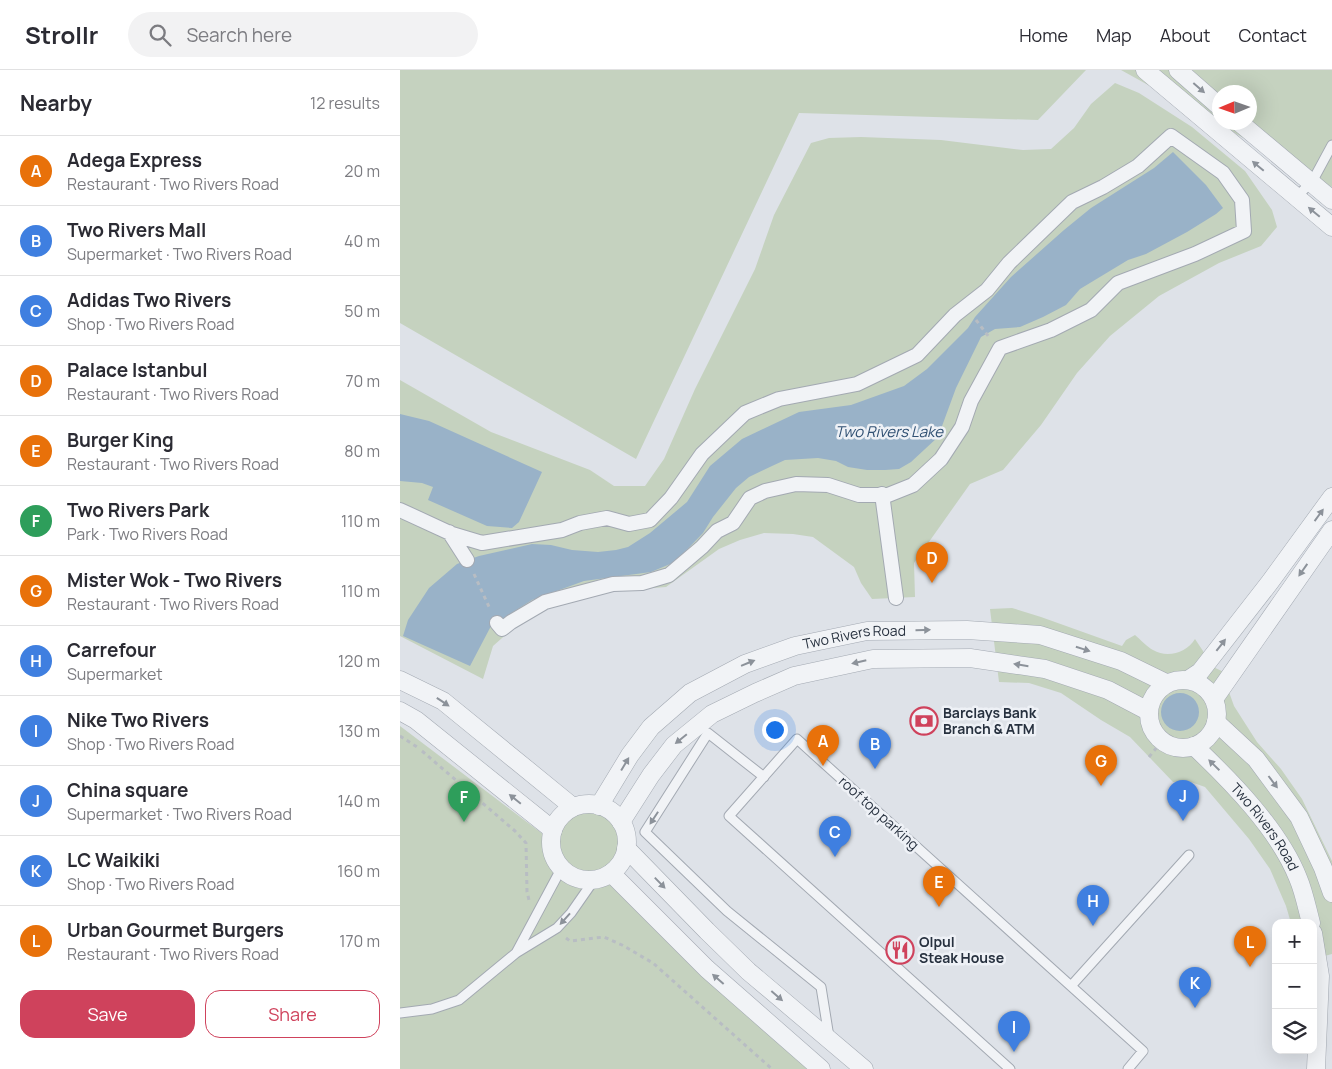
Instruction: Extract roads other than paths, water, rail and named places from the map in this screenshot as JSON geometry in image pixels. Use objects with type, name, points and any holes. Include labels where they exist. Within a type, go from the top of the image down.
[{"type":"street","points":[[1145,70],[1332,228]]},
{"type":"street","points":[[1178,70],[1212,99]]},
{"type":"street","points":[[1249,130],[1332,200]]},
{"type":"street","points":[[400,510],[449,532],[482,542],[562,530],[580,523],[607,518],[629,524],[650,520],[671,498],[702,454],[745,413],[779,400],[857,384],[917,355],[955,314],[987,290],[1009,263],[1072,202],[1138,166],[1171,136],[1223,173],[1242,200],[1244,231],[1195,254],[1118,283],[1091,310],[1051,330],[1000,348],[970,401],[962,427],[941,459],[913,485],[888,495],[859,495],[828,485],[796,484],[765,491],[750,498],[733,523],[717,531],[702,548],[669,575],[642,583],[613,584],[545,602],[510,622],[502,630],[497,623]]},
{"type":"street","points":[[882,494],[896,598]]},
{"type":"street","points":[[1188,680],[1200,672],[1270,582],[1332,497]]},
{"type":"street","points":[[1214,700],[1332,530]]},
{"type":"street","points":[[449,532],[467,560]]},
{"type":"street","name":"Two Rivers Road","points":[[599,806],[630,755],[651,727],[690,692],[745,664],[795,646],[867,631],[967,630],[1040,635],[1121,661],[1166,683]]},
{"type":"street","name":"Two Rivers Road","points":[[620,822],[651,775],[674,745],[712,714],[794,676],[873,659],[970,658],[1045,669],[1108,690],[1148,711]]},
{"type":"street","points":[[400,680],[443,702],[573,808]]},
{"type":"street","points":[[1177,680],[1199,683],[1208,690],[1214,700],[1216,722],[1212,732],[1194,746],[1183,748],[1172,746],[1162,741],[1154,733],[1148,711],[1154,695],[1166,683],[1177,680]]},
{"type":"street","points":[[400,711],[416,720],[553,830]]},
{"type":"street","name":"Two Rivers Road","points":[[1216,722],[1256,759],[1299,817],[1323,868],[1332,894]]},
{"type":"street","name":"Two Rivers Road","points":[[1194,746],[1220,771],[1273,832],[1298,878],[1310,919]]},
{"type":"street","points":[[582,805],[599,806],[615,814],[620,822],[626,838],[626,848],[621,862],[611,873],[594,880],[582,880],[571,876],[561,869],[555,860],[551,850],[553,830],[564,813],[573,808],[582,805]]},
{"type":"street","points":[[626,848],[748,971],[864,1069]]},
{"type":"street","points":[[611,873],[707,969],[820,1069]]},
{"type":"street","points":[[1316,1069],[1320,976],[1317,958]]},
{"type":"lane","points":[[1296,197],[1312,182],[1332,145]]},
{"type":"lane","points":[[764,777],[708,733],[645,832],[727,911],[821,988],[829,1038]]},
{"type":"lane","name":"roof top parking","points":[[1010,1069],[729,816],[797,739],[1143,1051],[1128,1069]]},
{"type":"lane","points":[[1071,986],[1189,855]]},
{"type":"lane","points":[[516,953],[561,869]]},
{"type":"lane","points":[[400,1014],[432,1009],[459,1000],[516,953],[557,928],[571,913],[594,880]]},
{"type":"water","name":"Two Rivers Lake","points":[[1173,152],[1206,185],[1223,208],[1187,232],[1146,254],[1128,260],[1080,289],[1066,305],[1020,327],[995,329],[981,337],[956,388],[938,437],[911,462],[899,469],[885,470],[848,467],[836,461],[818,458],[785,460],[772,466],[749,477],[736,488],[703,533],[675,562],[651,572],[584,581],[532,600],[491,626],[470,666],[403,636],[408,620],[429,588],[457,564],[479,556],[532,544],[598,552],[628,547],[650,533],[687,502],[710,466],[742,439],[799,412],[851,405],[904,386],[927,369],[968,328],[975,317],[1011,277],[1064,230],[1091,208],[1154,168]]},
{"type":"water","points":[[400,414],[429,421],[542,472],[519,522],[512,528],[487,526],[428,500],[433,487],[422,483],[400,481]]},
{"type":"water","points":[[1180,693],[1194,698],[1199,712],[1194,726],[1180,731],[1166,726],[1161,712],[1166,698]]},
{"type":"place","name":"Palace Istanbul","points":[[932,583]]},
{"type":"place","name":"Barclays Bank Branch & ATM","points":[[924,721]]},
{"type":"place","name":"Adega Express","points":[[823,766]]},
{"type":"place","name":"Two Rivers Mall","points":[[875,769]]},
{"type":"place","name":"Mister Wok - Two Rivers","points":[[1101,786]]},
{"type":"place","name":"China square","points":[[1183,821]]},
{"type":"place","name":"Two Rivers Park","points":[[464,822]]},
{"type":"place","name":"Adidas Two Rivers","points":[[835,857]]},
{"type":"place","name":"Burger King","points":[[939,907]]},
{"type":"place","name":"Carrefour","points":[[1093,926]]},
{"type":"place","name":"Olpul Steak House","points":[[900,950]]},
{"type":"place","name":"Urban Gourmet Burgers","points":[[1250,967]]},
{"type":"place","name":"LC Waikiki","points":[[1195,1008]]},
{"type":"place","name":"Nike Two Rivers","points":[[1014,1052]]}]
